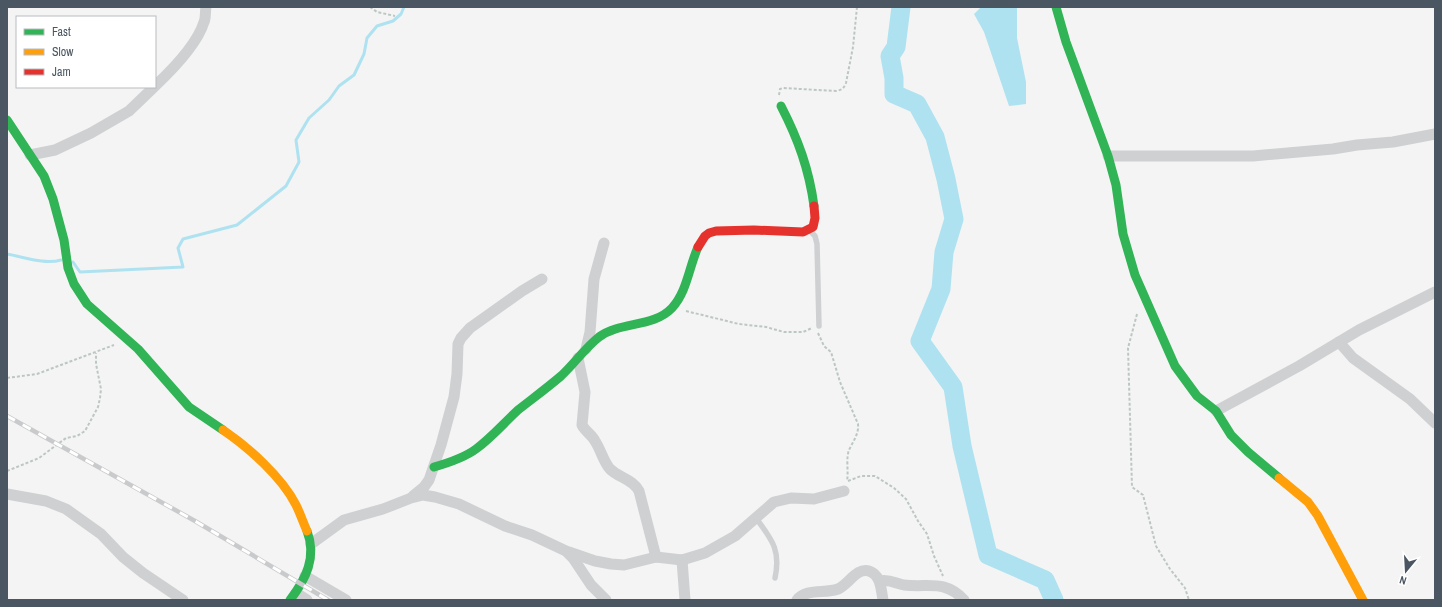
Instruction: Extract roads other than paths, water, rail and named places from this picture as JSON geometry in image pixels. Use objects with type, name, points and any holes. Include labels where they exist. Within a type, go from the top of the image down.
[{"type":"street","points":[[156,84],[194,43],[204,22],[206,7]]},
{"type":"street","points":[[1056,7],[1066,42],[1108,156],[1116,186],[1123,234],[1142,296],[1175,366],[1197,396],[1216,411],[1231,435],[1248,452],[1308,502],[1318,516],[1363,600]]},
{"type":"street","points":[[30,155],[55,150],[91,133],[129,111],[152,88]]},
{"type":"street","points":[[434,467],[451,462],[475,450],[519,410],[561,376],[586,349],[606,333],[654,320],[671,309],[682,292],[699,246],[709,233],[717,230],[731,229],[804,232],[813,227],[815,223],[812,185],[804,155],[781,106]]},
{"type":"street","points":[[7,120],[44,176],[53,199],[64,240],[68,268],[74,284],[87,304],[128,339],[146,357],[169,386],[190,407],[240,442],[254,454],[282,484],[296,504],[311,544],[309,565],[302,584],[293,597],[306,600]]},
{"type":"street","points":[[1108,156],[1253,156],[1393,142],[1435,134]]},
{"type":"street","points":[[586,349],[590,332],[594,279],[604,243]]},
{"type":"street","points":[[411,498],[424,487],[434,467],[454,397],[457,374],[458,344],[461,338],[470,328],[522,291],[542,279]]},
{"type":"street","points":[[1216,411],[1299,366],[1359,330],[1435,292]]},
{"type":"street","points":[[1339,342],[1353,358],[1410,399],[1435,423]]},
{"type":"street","points":[[578,358],[585,392],[582,425],[595,440],[609,467],[615,474],[636,486],[639,491],[656,557]]},
{"type":"street","points":[[311,544],[344,520],[383,509],[423,495],[448,500],[505,526],[532,535],[566,551],[595,560],[611,564],[624,565],[656,557],[682,560],[705,553],[735,536],[774,502],[782,499],[814,499],[845,486]]},
{"type":"street","points":[[7,494],[46,501],[66,509],[101,534],[123,557],[143,573],[183,600]]},
{"type":"street","points":[[566,551],[573,558],[591,584],[606,600]]},
{"type":"street","points":[[682,560],[685,600]]},
{"type":"street","points":[[797,600],[805,593],[828,592],[839,589],[847,584],[859,572],[865,570],[871,572],[880,581],[883,600]]},
{"type":"street","points":[[305,576],[346,600]]},
{"type":"street","points":[[880,581],[886,580],[904,585],[936,585],[951,589],[958,593],[964,600]]},
{"type":"lane","points":[[809,230],[814,236],[817,244],[819,326]]},
{"type":"lane","points":[[756,518],[771,538],[776,552],[778,566],[775,578]]},
{"type":"water","points":[[981,7],[1017,7],[1017,38],[1026,82],[1026,104],[1009,106],[984,32],[974,14]]},
{"type":"waterway","points":[[73,262],[80,272],[183,267],[178,248],[183,239],[237,225],[286,186],[299,162],[296,140],[309,118],[329,100],[339,86],[354,75],[364,54],[367,38],[377,26],[393,21],[401,14],[404,7]]},
{"type":"waterway","points":[[901,7],[896,47],[890,56],[894,78],[894,94],[917,104],[935,137],[946,179],[954,219],[944,252],[941,289],[920,341],[953,387],[962,446],[988,555],[1045,580],[1054,600]]},
{"type":"waterway","points":[[7,254],[48,262],[61,260]]},
{"type":"railway","points":[[7,416],[195,521],[328,600]]}]
